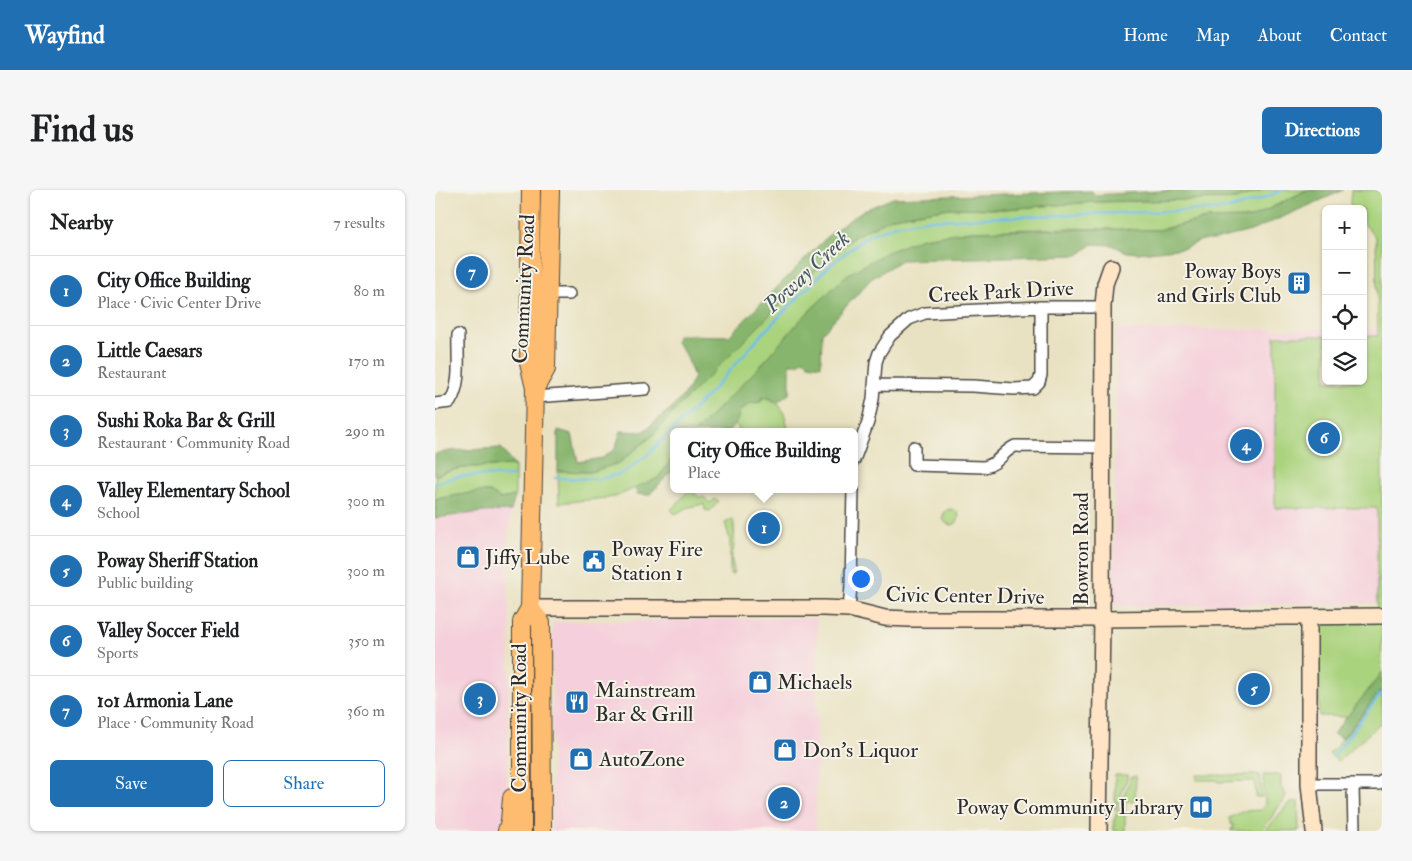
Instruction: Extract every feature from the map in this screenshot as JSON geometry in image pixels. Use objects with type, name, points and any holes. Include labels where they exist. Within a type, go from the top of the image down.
[{"type":"main road","name":"Community Road","points":[[522,831],[522,622],[531,608],[534,393],[529,363],[531,190]]},
{"type":"main road","name":"Community Road","points":[[534,393],[546,369],[550,190]]},
{"type":"main road","points":[[529,294],[547,302]]},
{"type":"main road","name":"Community Road","points":[[531,608],[541,623],[541,831]]},
{"type":"main road","points":[[521,676],[531,693],[531,720],[541,731]]},
{"type":"main road","points":[[507,831],[513,796],[516,722],[521,706]]},
{"type":"street","name":"Bowron Road","points":[[1099,831],[1103,619],[1103,307],[1105,284],[1111,267]]},
{"type":"street","points":[[547,302],[569,294]]},
{"type":"street","name":"Creek Park Drive","points":[[858,449],[868,422],[873,400],[876,362],[879,353],[890,336],[909,318],[925,313],[1103,307]]},
{"type":"street","points":[[874,385],[1033,388],[1039,382],[1041,375],[1041,308]]},
{"type":"street","points":[[435,404],[450,402],[455,394],[457,385],[458,336]]},
{"type":"street","points":[[534,393],[645,389]]},
{"type":"street","points":[[914,447],[912,468],[989,466],[1015,446],[1102,446]]},
{"type":"street","points":[[849,609],[853,493]]},
{"type":"street","name":"Civic Center Drive","points":[[531,608],[786,607],[849,609],[885,618],[1103,619],[1382,616]]},
{"type":"street","points":[[1309,617],[1309,784],[1314,831]]},
{"type":"street","points":[[1309,784],[1379,784],[1382,781]]},
{"type":"street","points":[[1353,784],[1354,831]]},
{"type":"shaded area","points":[[1322,329],[1322,385],[1367,385],[1367,329],[1378,329],[1377,603],[1114,606],[1116,330]]},
{"type":"shaded area","points":[[511,511],[507,545],[510,633],[506,811],[500,831],[435,831],[435,518],[483,512]]},
{"type":"shaded area","points":[[817,618],[816,831],[551,831],[553,622]]},
{"type":"green space","points":[[1179,190],[1262,190],[1236,199],[1094,202],[1005,209],[949,208],[893,217],[855,236],[812,273],[678,407],[652,436],[619,463],[590,472],[558,471],[558,430],[572,434],[578,462],[602,458],[615,449],[621,431],[643,432],[676,404],[687,391],[694,377],[687,357],[676,342],[677,335],[729,336],[831,233],[862,211],[893,198],[1092,191],[1094,195]]},
{"type":"green space","points":[[1262,190],[1307,190],[1251,218],[1206,219],[1158,230],[1064,228],[971,231],[922,238],[847,275],[805,316],[728,402],[700,428],[670,428],[670,462],[658,478],[615,497],[559,503],[558,471],[590,472],[619,463],[652,436],[678,407],[812,273],[855,236],[893,217],[949,208],[1005,209],[1094,202],[1236,199]]},
{"type":"green space","points":[[1307,190],[1344,190],[1251,231],[1214,240],[1202,240],[1185,248],[1138,253],[1127,252],[1112,245],[1093,244],[1078,255],[901,260],[871,279],[822,333],[821,366],[809,364],[803,360],[798,364],[790,364],[790,393],[777,403],[763,397],[761,402],[751,403],[740,411],[737,421],[731,428],[699,428],[763,363],[804,316],[847,275],[885,253],[922,238],[971,231],[1158,230],[1206,219],[1251,218]]},
{"type":"green space","points":[[1351,190],[1382,190],[1382,674],[1347,717],[1319,716],[1319,622],[1377,622],[1377,508],[1275,508],[1275,336],[1322,336],[1322,385],[1367,385],[1367,336],[1378,336],[1376,238],[1367,227],[1367,205],[1350,204]]},
{"type":"green space","points":[[763,397],[775,401],[782,409],[787,428],[738,428],[735,424],[739,411],[751,403],[761,402]]},
{"type":"green space","points":[[501,448],[515,467],[511,465],[472,467],[444,472],[435,476],[435,454],[450,451]]},
{"type":"green space","points":[[670,462],[670,473],[649,495],[637,494],[635,488],[658,478]]},
{"type":"green space","points":[[511,465],[515,467],[515,496],[500,499],[490,492],[441,498],[435,501],[435,476],[463,468]]},
{"type":"green space","points":[[476,492],[490,492],[500,499],[515,496],[511,511],[483,512],[435,518],[435,501],[441,498]]},
{"type":"green space","points":[[686,493],[694,493],[699,497],[704,497],[710,503],[715,499],[719,501],[710,511],[705,510],[704,504],[689,507],[675,514],[671,510]]},
{"type":"green space","points":[[951,509],[957,511],[959,517],[957,523],[951,525],[945,523],[943,517],[945,511]]},
{"type":"green space","points":[[733,519],[734,539],[731,558],[734,569],[733,574],[730,574],[730,540],[725,523]]},
{"type":"green space","points":[[1382,673],[1382,689],[1342,739],[1333,734]]},
{"type":"green space","points":[[1382,689],[1382,722],[1338,761],[1329,754],[1349,732]]},
{"type":"green space","points":[[1115,775],[1129,775],[1115,810]]},
{"type":"green space","points":[[1196,775],[1260,775],[1262,797],[1256,797],[1255,781],[1218,782],[1217,780],[1197,780]]},
{"type":"green space","points":[[1263,775],[1281,775],[1281,788],[1286,794],[1285,798],[1262,831],[1231,831],[1233,824],[1231,824],[1229,818],[1244,811],[1261,810],[1265,804]]},
{"type":"green space","points":[[1132,776],[1136,776],[1135,801],[1125,801],[1125,831],[1114,831],[1114,820]]},
{"type":"green space","points":[[1298,801],[1299,831],[1265,831],[1288,804]]},
{"type":"waterway","name":"Poway Creek","points":[[674,428],[709,394],[764,332],[831,264],[869,235],[896,225],[926,220],[1229,209],[1283,190]]},
{"type":"waterway","name":"Poway Creek","points":[[555,478],[599,479],[621,474],[646,456],[670,432]]},
{"type":"waterway","name":"Poway Creek","points":[[435,484],[463,476],[513,476]]},
{"type":"waterway","points":[[1333,757],[1382,692]]},
{"type":"place","name":"101 Armonia Lane","points":[[472,272]]},
{"type":"place","name":"Poway Boys and Girls Club","points":[[1299,283]]},
{"type":"place","name":"Valley Soccer Field","points":[[1324,438]]},
{"type":"place","name":"Valley Elementary School","points":[[1246,445]]},
{"type":"place","name":"City Office Building","points":[[764,528]]},
{"type":"place","name":"Jiffy Lube","points":[[468,557]]},
{"type":"place","name":"Poway Fire Station 1","points":[[594,561]]},
{"type":"place","name":"Michaels","points":[[760,682]]},
{"type":"place","name":"Poway Sheriff Station","points":[[1254,689]]},
{"type":"place","name":"Sushi Roka Bar & Grill","points":[[480,699]]},
{"type":"place","name":"Mainstream Bar & Grill","points":[[577,702]]},
{"type":"place","name":"Don's Liquor","points":[[785,750]]},
{"type":"place","name":"AutoZone","points":[[581,759]]},
{"type":"place","name":"Little Caesars","points":[[784,803]]},
{"type":"place","name":"Poway Community Library","points":[[1201,807]]}]
